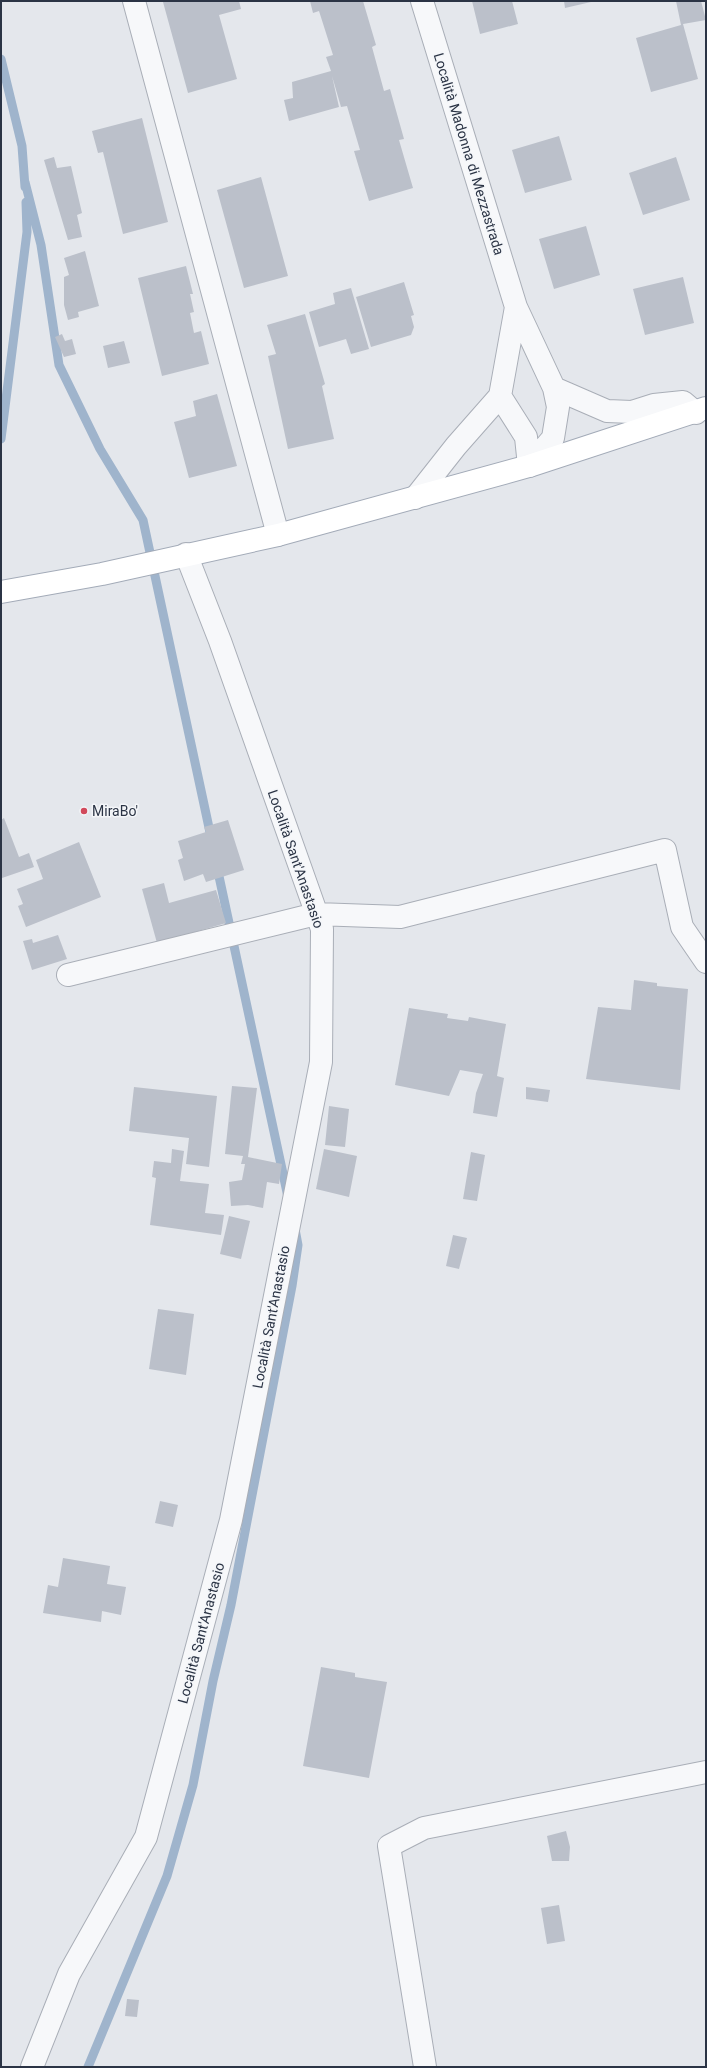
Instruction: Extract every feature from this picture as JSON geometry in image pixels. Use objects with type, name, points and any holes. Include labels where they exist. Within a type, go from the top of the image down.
[{"type":"main road","points":[[1,592],[102,574],[186,554],[278,535],[529,466],[701,410]]},
{"type":"street","points":[[134,1],[278,535]]},
{"type":"street","name":"Località Madonna di Mezzastrada","points":[[422,1],[516,307],[554,388],[558,407],[553,438],[529,466]]},
{"type":"street","points":[[415,498],[456,446],[500,396],[516,307]]},
{"type":"street","points":[[554,388],[607,411],[632,412],[654,405],[683,402],[701,410]]},
{"type":"street","points":[[500,396],[526,437],[529,466]]},
{"type":"street","name":"Località Sant'Anastasio","points":[[32,2067],[69,1974],[146,1837],[231,1520],[321,1062],[322,929],[220,641],[186,554]]},
{"type":"street","points":[[68,975],[316,914],[400,917],[665,850],[682,927],[706,962]]},
{"type":"street","points":[[425,2067],[389,1846],[424,1828],[706,1772]]},
{"type":"building","points":[[239,1],[241,9],[219,15],[237,79],[188,93],[163,2]]},
{"type":"building","points":[[310,1],[363,1],[376,45],[372,47],[384,91],[390,89],[404,139],[399,140],[413,188],[369,201],[354,151],[360,150],[347,106],[341,107],[332,76],[339,107],[289,121],[284,100],[293,98],[292,82],[331,71],[326,57],[333,55],[319,11],[313,13]]},
{"type":"building","points":[[472,1],[512,1],[518,24],[480,34]]},
{"type":"building","points":[[564,1],[591,1],[591,2],[565,8]]},
{"type":"building","points":[[676,1],[701,1],[706,20],[683,24],[698,79],[651,92],[636,38],[681,25]]},
{"type":"building","points":[[142,118],[168,222],[123,234],[103,152],[98,153],[92,131]]},
{"type":"building","points":[[559,136],[572,180],[525,193],[512,150]]},
{"type":"building","points":[[54,157],[57,168],[71,166],[82,213],[77,215],[82,237],[68,240],[44,160]]},
{"type":"building","points":[[676,157],[690,200],[643,215],[629,173]]},
{"type":"building","points":[[261,177],[288,276],[244,288],[217,190]]},
{"type":"building","points":[[586,226],[600,275],[554,289],[539,239]]},
{"type":"building","points":[[85,251],[99,306],[78,312],[79,317],[68,320],[64,305],[64,277],[69,275],[64,258]]},
{"type":"building","points":[[186,266],[193,294],[190,294],[194,312],[190,313],[194,333],[201,331],[209,364],[162,376],[138,278]]},
{"type":"building","points":[[683,277],[694,323],[645,335],[633,289]]},
{"type":"building","points":[[404,282],[414,315],[411,316],[414,327],[411,335],[371,347],[356,297]]},
{"type":"building","points":[[351,288],[369,349],[351,354],[346,339],[319,347],[309,312],[335,304],[333,293]]},
{"type":"building","points":[[305,314],[325,384],[322,386],[334,439],[288,449],[268,356],[276,354],[267,325]]},
{"type":"building","points":[[62,334],[65,341],[72,339],[76,354],[64,357],[55,337]]},
{"type":"building","points":[[124,341],[130,363],[108,368],[103,346]]},
{"type":"building","points":[[217,394],[237,466],[189,478],[174,422],[196,416],[193,401]]},
{"type":"building","points":[[4,818],[19,857],[29,853],[34,867],[2,878],[1,820]]},
{"type":"building","points":[[228,820],[244,870],[206,882],[203,874],[184,881],[178,860],[183,858],[178,841],[206,832],[204,827]]},
{"type":"building","points":[[79,842],[101,897],[26,927],[18,906],[23,904],[17,889],[43,879],[36,860]]},
{"type":"building","points":[[164,883],[169,903],[216,890],[226,923],[157,943],[142,889]]},
{"type":"building","points":[[58,935],[67,959],[32,970],[23,941],[32,939],[33,943]]},
{"type":"building","points":[[634,980],[657,983],[657,986],[688,989],[680,1090],[586,1079],[598,1007],[631,1010]]},
{"type":"building","points":[[409,1008],[448,1014],[447,1018],[468,1021],[469,1017],[506,1024],[497,1076],[504,1078],[497,1117],[473,1113],[476,1093],[483,1074],[460,1070],[449,1096],[395,1085]]},
{"type":"building","points":[[232,1086],[257,1088],[248,1157],[282,1164],[279,1184],[267,1182],[263,1208],[248,1205],[231,1206],[229,1182],[242,1180],[245,1164],[241,1164],[243,1156],[225,1154]]},
{"type":"building","points":[[134,1087],[217,1096],[209,1167],[186,1164],[189,1138],[129,1131]]},
{"type":"building","points":[[526,1087],[550,1090],[548,1102],[526,1099]]},
{"type":"building","points":[[329,1106],[349,1109],[345,1147],[325,1145]]},
{"type":"building","points":[[172,1149],[184,1151],[180,1181],[209,1184],[205,1213],[224,1215],[221,1235],[150,1225],[156,1178],[152,1177],[154,1161],[171,1163]]},
{"type":"building","points":[[324,1149],[357,1156],[349,1197],[316,1189]]},
{"type":"building","points":[[471,1152],[485,1155],[477,1201],[463,1199]]},
{"type":"building","points":[[229,1216],[250,1221],[241,1259],[220,1254]]},
{"type":"building","points":[[453,1235],[467,1238],[459,1269],[446,1266]]},
{"type":"building","points":[[158,1309],[194,1314],[186,1375],[149,1369]]},
{"type":"building","points":[[160,1501],[178,1505],[173,1527],[155,1523]]},
{"type":"building","points":[[63,1558],[110,1566],[107,1584],[126,1587],[121,1615],[102,1611],[101,1622],[43,1613],[48,1585],[58,1587]]},
{"type":"building","points":[[321,1667],[355,1673],[355,1677],[387,1682],[369,1778],[303,1766]]},
{"type":"building","points":[[566,1831],[570,1847],[569,1861],[552,1861],[547,1836]]},
{"type":"building","points":[[559,1905],[565,1941],[547,1944],[541,1908]]},
{"type":"building","points":[[127,1999],[139,2000],[137,2017],[125,2016]]},
{"type":"waterway","points":[[1,59],[22,146],[25,187]]},
{"type":"waterway","points":[[25,182],[41,245],[59,365],[100,449],[143,520],[211,837]]},
{"type":"waterway","points":[[1,439],[27,232],[26,202]]},
{"type":"waterway","points":[[217,867],[288,1197]]},
{"type":"waterway","points":[[88,2067],[167,1876],[193,1785],[213,1681],[231,1605],[292,1286],[298,1245],[295,1229]]},
{"type":"place","name":"MiraBo'","points":[[84,811]]}]
